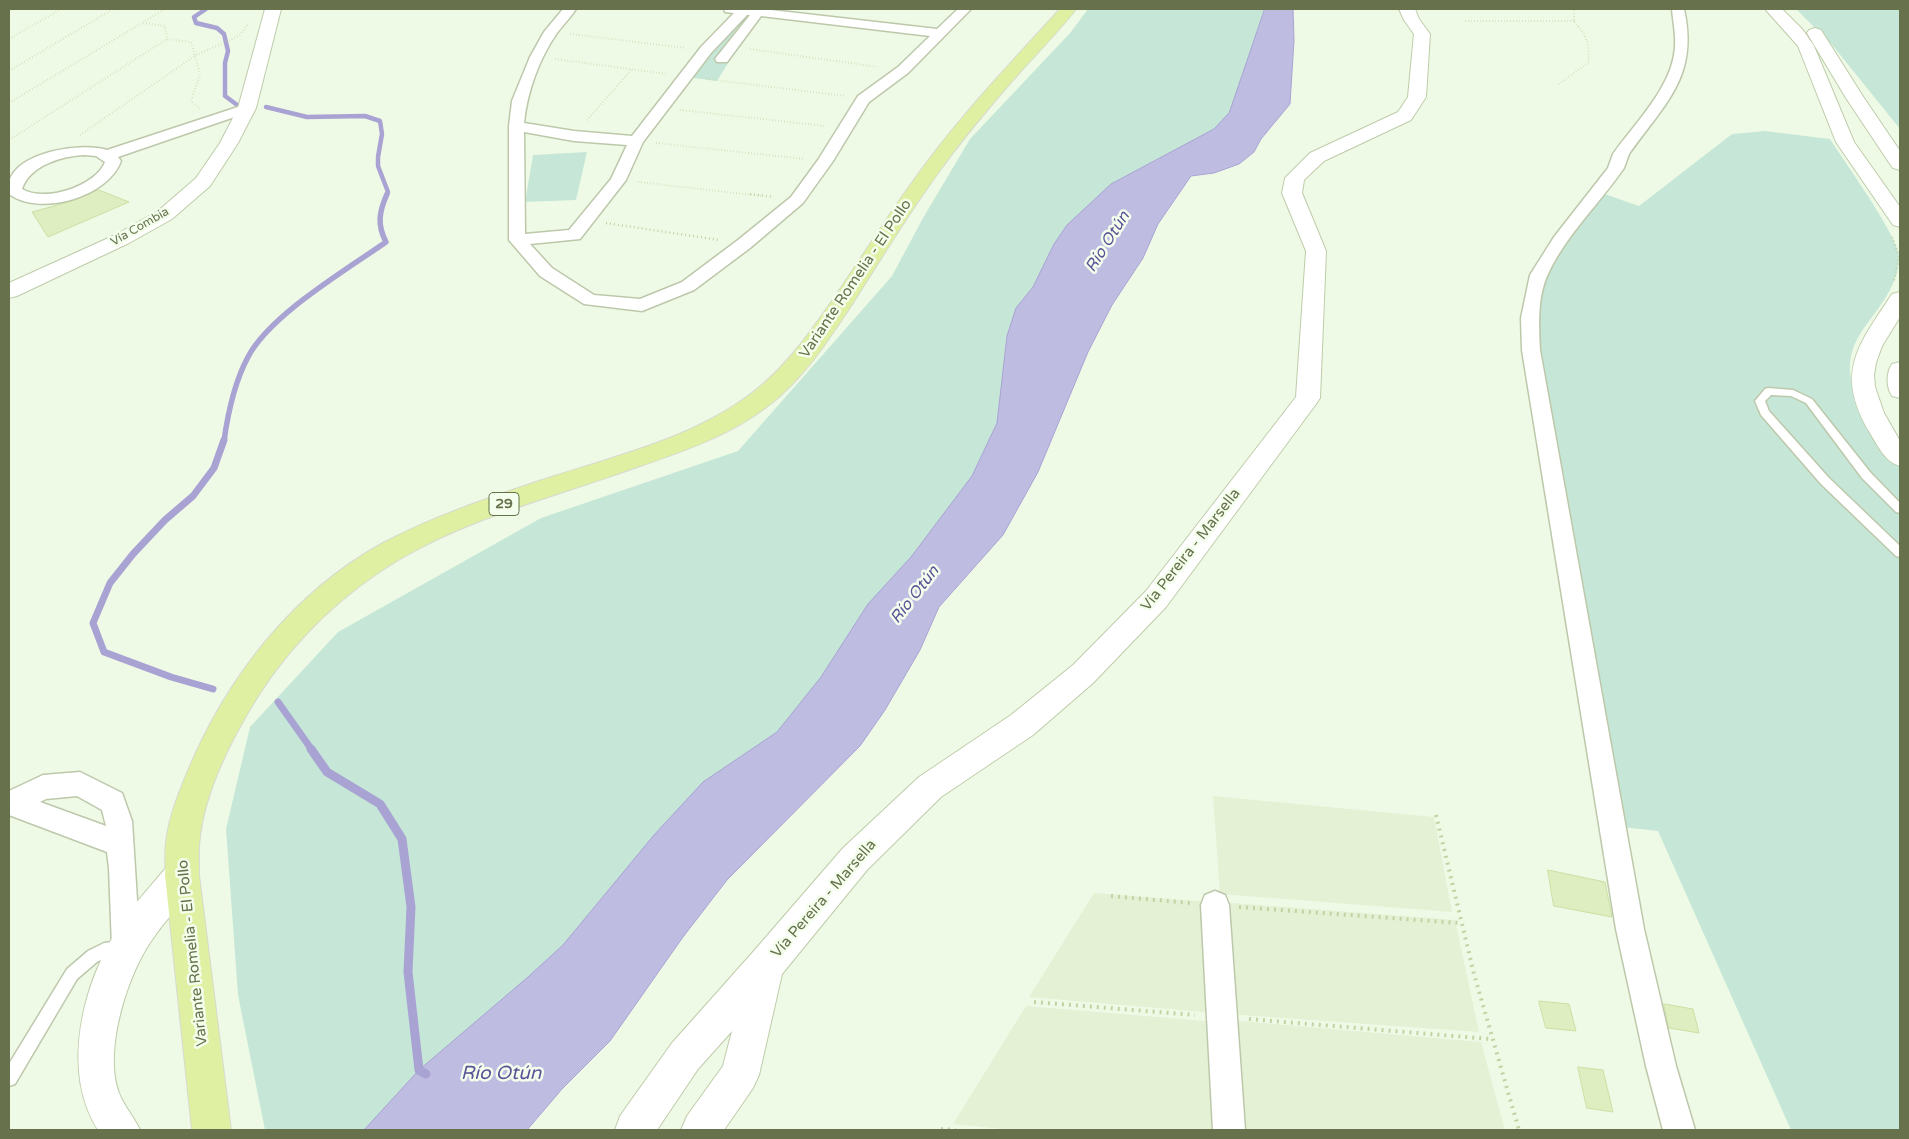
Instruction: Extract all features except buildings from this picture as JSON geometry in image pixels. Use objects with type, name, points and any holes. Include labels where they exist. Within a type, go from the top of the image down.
[{"type":"highway","name":"Variante Romelia - El Pollo","points":[[211,1128],[182,875],[183,837],[208,755],[228,717],[252,680],[284,639],[329,595],[377,561],[428,533],[488,510],[678,444],[714,428],[744,411],[770,391],[796,366],[819,336],[934,164],[1068,9]]},
{"type":"main road","name":"Vía Combia","points":[[9,291],[122,239],[165,215],[203,182],[229,144],[247,108],[273,9]]},
{"type":"main road","name":"Vía Pereira - Marsella","points":[[634,1130],[685,1056],[766,965],[855,860],[930,787],[1022,725],[1053,700],[1083,674],[1156,600],[1308,398],[1316,251],[1292,193],[1295,178],[1317,157],[1405,116],[1418,97],[1422,34],[1417,26],[1411,22],[1407,9]]},
{"type":"main road","points":[[1773,9],[1791,26],[1806,46],[1845,142],[1900,221]]},
{"type":"main road","points":[[1791,9],[1816,33],[1885,145],[1900,164]]},
{"type":"main road","points":[[1845,142],[1850,137],[1862,136],[1885,145]]},
{"type":"main road","points":[[1869,178],[1882,184],[1898,187]]},
{"type":"main road","points":[[1900,299],[1874,342],[1864,363],[1862,379],[1872,416],[1900,457]]},
{"type":"main road","points":[[1900,370],[1900,390]]},
{"type":"main road","points":[[120,1130],[100,1095],[96,1045],[105,1000],[126,948],[182,875]]},
{"type":"main road","points":[[702,1130],[740,1075],[766,965]]},
{"type":"street","points":[[570,9],[551,32],[536,57],[519,102],[516,126],[517,240],[546,272],[590,300],[642,305],[688,286],[744,244],[797,200],[825,161],[863,99],[903,70],[965,9]]},
{"type":"street","points":[[726,9],[759,13],[778,12],[939,33]]},
{"type":"street","points":[[1678,9],[1682,32],[1682,49],[1673,82],[1621,154],[1616,168],[1549,258],[1539,275],[1530,318],[1535,369],[1630,929],[1656,1047],[1679,1130]]},
{"type":"street","points":[[517,240],[574,235],[618,180],[636,141],[706,50],[744,10]]},
{"type":"street","points":[[722,59],[759,13]]},
{"type":"street","points":[[104,154],[113,161],[112,168],[106,176],[95,184],[64,196],[40,199],[22,196],[14,190],[14,170],[74,151],[104,154],[247,108]]},
{"type":"street","points":[[104,154],[202,111]]},
{"type":"street","points":[[516,126],[574,136],[636,141]]},
{"type":"street","points":[[10,803],[43,787],[80,784],[113,802],[119,821],[119,844],[124,868],[126,948]]},
{"type":"street","points":[[10,803],[119,844]]},
{"type":"street","points":[[1214,905],[1229,1130]]},
{"type":"lane","points":[[1900,509],[1866,475],[1809,401],[1793,393],[1768,391],[1764,394],[1760,401],[1766,413],[1826,481],[1900,553]]},
{"type":"lane","points":[[9,1078],[72,974],[85,960],[103,950],[126,948]]},
{"type":"path","points":[[9,11],[14,9]]},
{"type":"path","points":[[9,39],[61,9]]},
{"type":"path","points":[[9,71],[113,9]]},
{"type":"path","points":[[9,103],[165,9]]},
{"type":"path","points":[[1574,9],[1574,21]]},
{"type":"path","points":[[1465,21],[1574,21],[1584,31],[1588,44],[1589,62],[1559,84]]},
{"type":"path","points":[[142,23],[165,26],[167,39]]},
{"type":"path","points":[[551,32],[706,50]]},
{"type":"path","points":[[44,160],[196,55],[239,36]]},
{"type":"path","points":[[9,140],[167,39],[191,42],[200,74],[191,101],[202,111]]},
{"type":"path","points":[[747,48],[903,70]]},
{"type":"path","points":[[536,57],[686,77]]},
{"type":"path","points":[[574,136],[632,69]]},
{"type":"path","points":[[717,81],[863,99]]},
{"type":"path","points":[[662,108],[844,128]]},
{"type":"path","points":[[636,141],[825,161]]},
{"type":"path","points":[[618,180],[797,200]]},
{"type":"path","points":[[587,220],[744,244]]},
{"type":"path","points":[[1436,815],[1460,923],[1490,1039],[1518,1130]]},
{"type":"path","points":[[1111,896],[1460,923]]},
{"type":"path","points":[[1034,1002],[1490,1039]]},
{"type":"path","points":[[942,1129],[956,1130]]},
{"type":"shaded area","points":[[745,9],[781,9],[775,15],[764,13],[738,47],[717,81],[686,77],[706,50]]},
{"type":"shaded area","points":[[1088,9],[1265,9],[1263,15],[1262,56],[1220,139],[1153,161],[998,474],[860,668],[448,1130],[265,1130],[238,995],[226,829],[250,727],[338,632],[541,518],[738,451],[892,276],[923,218],[970,139],[1071,32]]},
{"type":"shaded area","points":[[1796,9],[1900,9],[1900,129],[1833,46]]},
{"type":"shaded area","points":[[1765,131],[1830,139],[1881,217],[1897,247],[1899,257],[1895,278],[1886,297],[1855,344],[1850,368],[1851,380],[1860,403],[1885,448],[1900,467],[1900,1130],[1791,1130],[1658,831],[1613,826],[1531,350],[1539,275],[1599,192],[1639,206],[1732,134]]},
{"type":"shaded area","points":[[587,152],[576,200],[525,202],[533,155]]},
{"type":"shaded area","points":[[1213,796],[1434,817],[1452,912],[1220,894]]},
{"type":"shaded area","points":[[1094,893],[1211,902],[1216,1013],[1029,997]]},
{"type":"shaded area","points":[[1220,902],[1455,920],[1479,1032],[1227,1014]]},
{"type":"shaded area","points":[[1026,1006],[1217,1022],[1222,1130],[1012,1130],[953,1124]]},
{"type":"shaded area","points":[[1229,1020],[1481,1042],[1505,1130],[1236,1130]]},
{"type":"water","name":"Río Otún","points":[[1265,9],[1293,9],[1294,40],[1290,104],[1261,139],[1254,152],[1239,164],[1214,173],[1191,176],[1158,224],[1143,258],[1112,305],[1088,352],[1038,472],[1003,535],[939,607],[920,650],[885,710],[860,746],[727,880],[683,937],[610,1041],[562,1089],[527,1130],[364,1130],[419,1070],[563,945],[654,835],[703,782],[777,732],[821,677],[868,604],[911,557],[972,476],[997,423],[1007,336],[1016,308],[1033,287],[1054,244],[1067,225],[1111,184],[1214,129],[1229,113]]},
{"type":"waterway","points":[[206,9],[194,17],[196,23],[217,28],[224,34],[228,51],[225,63],[225,96],[240,107]]},
{"type":"waterway","points":[[266,107],[307,117],[365,116],[380,121],[382,134],[378,166],[388,192],[387,194]]},
{"type":"waterway","points":[[224,441],[232,398],[248,357],[273,325],[310,294],[386,242],[381,230],[380,218],[387,194]]},
{"type":"waterway","points":[[213,689],[171,677],[104,652],[93,623],[110,583],[133,554],[165,520],[193,496],[214,468],[224,440]]},
{"type":"waterway","points":[[278,702],[312,750]]},
{"type":"waterway","points":[[311,749],[327,772],[380,804],[402,839],[411,907],[408,972],[419,1070],[426,1074]]}]
